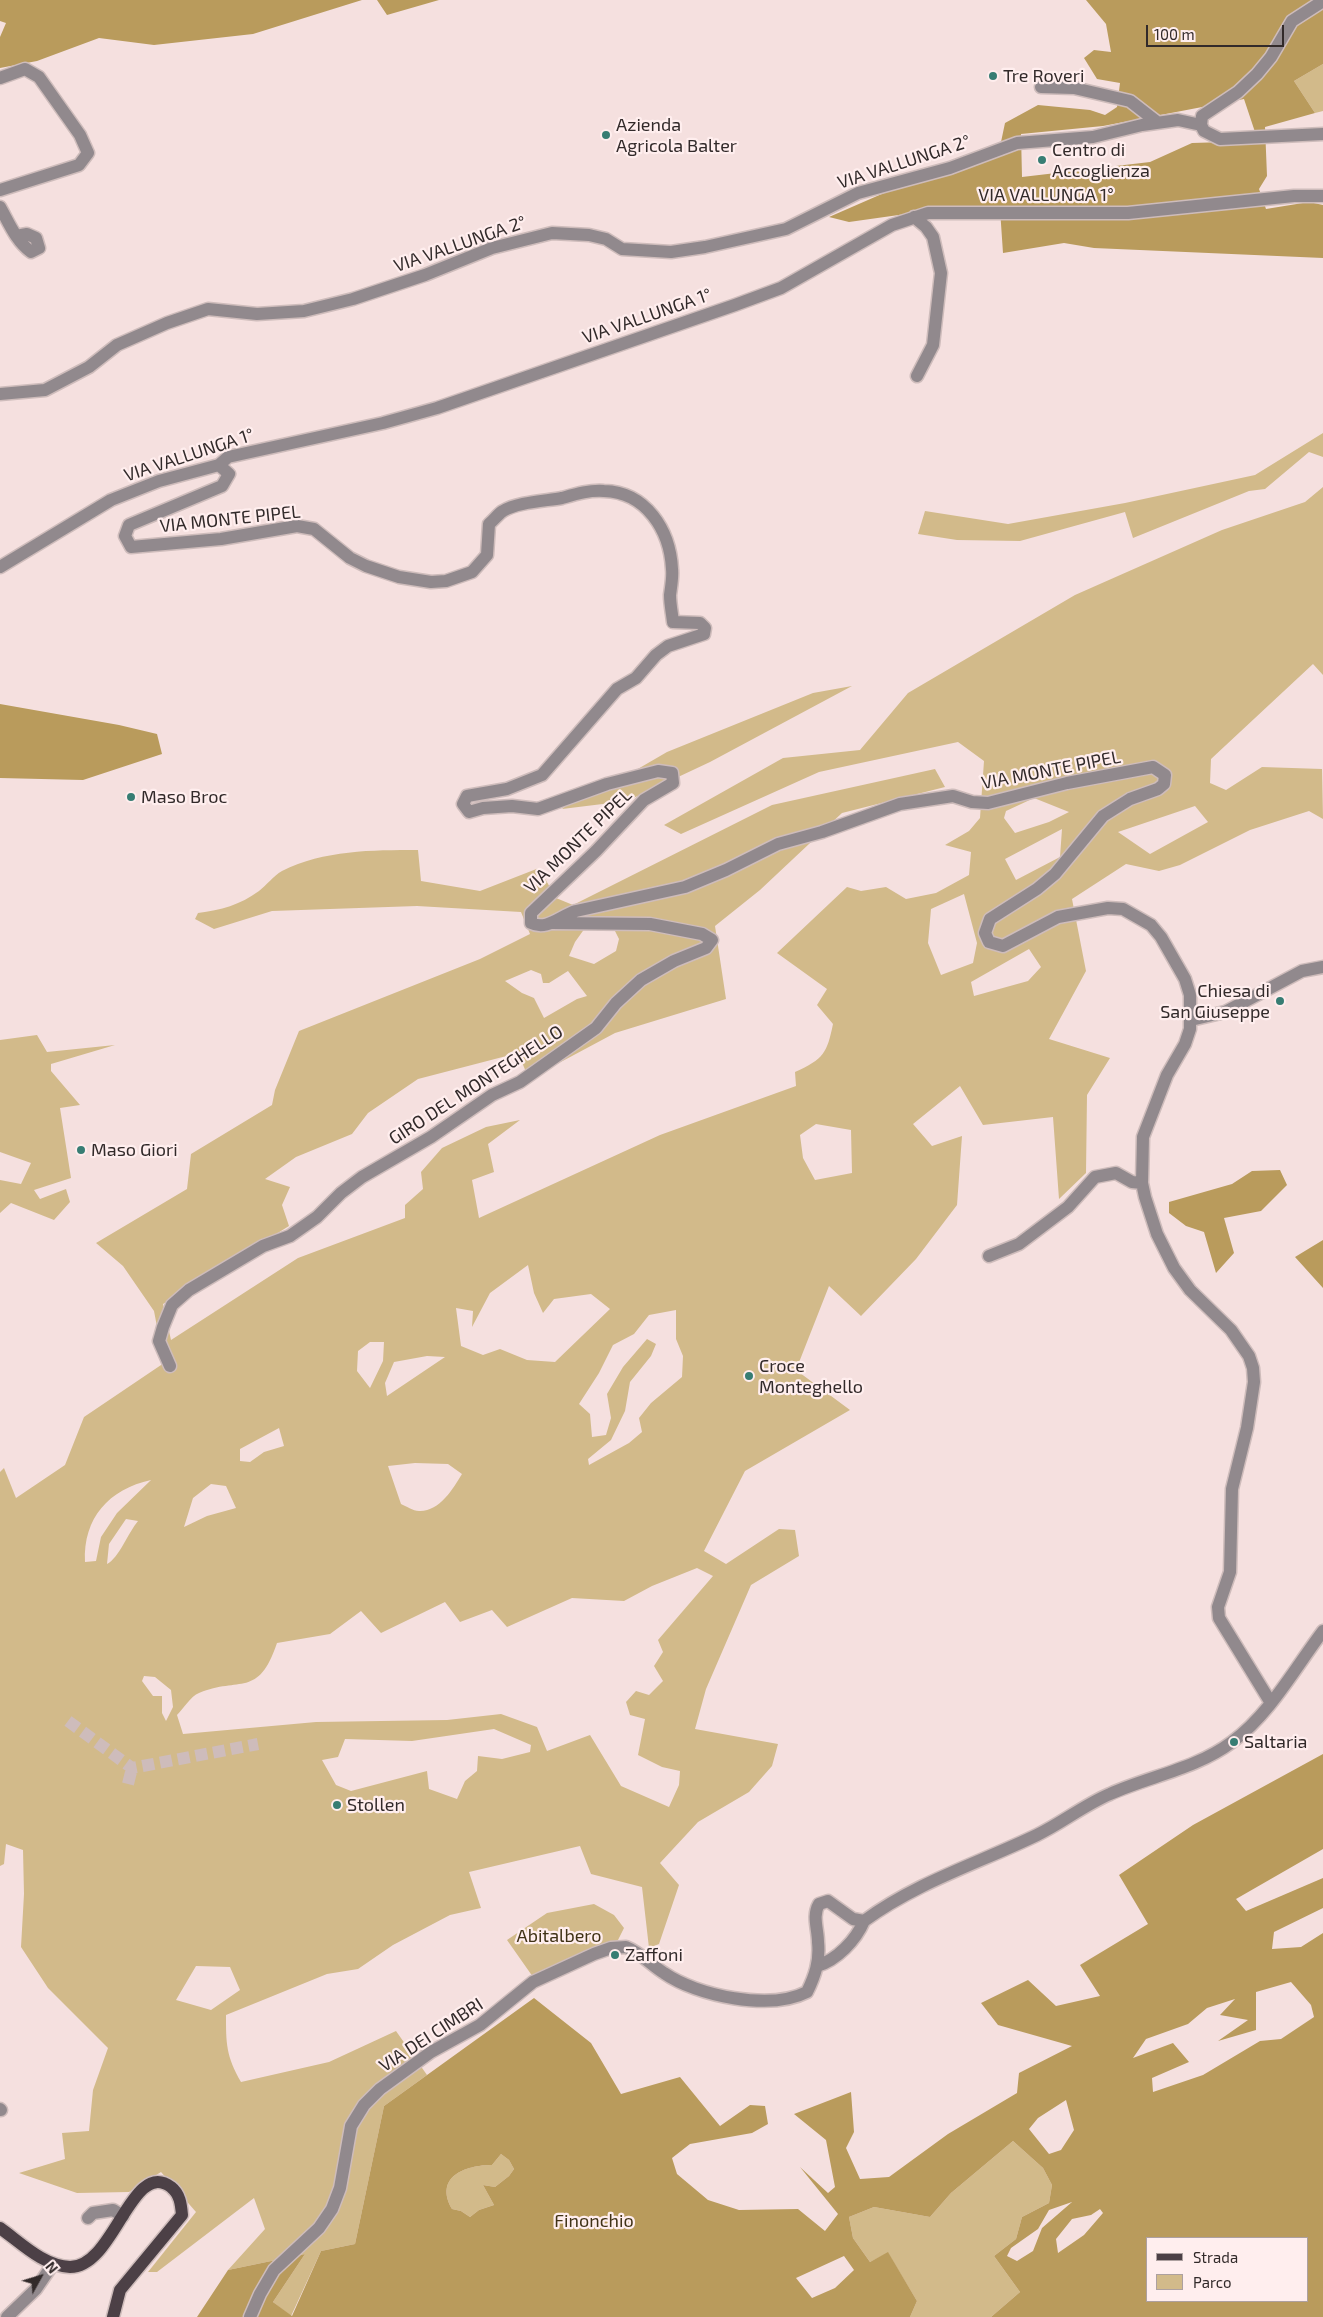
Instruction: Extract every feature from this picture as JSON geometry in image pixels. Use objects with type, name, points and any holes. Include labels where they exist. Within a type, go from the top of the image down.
[{"type":"main road","points":[[0,2228],[37,2255],[53,2264],[70,2267],[92,2258],[101,2250],[134,2198],[149,2183],[158,2182],[174,2190],[181,2201],[182,2214],[120,2290],[113,2317]]},
{"type":"street","points":[[1323,1],[1292,21],[1257,74],[1238,92],[1202,116],[1201,125],[1204,131],[1220,139],[1323,134]]},
{"type":"street","points":[[0,78],[25,69],[39,77],[80,135],[88,153],[79,165],[0,190]]},
{"type":"street","points":[[1041,87],[1074,88],[1130,101],[1157,122]]},
{"type":"street","name":"VIA VALLUNGA 2°","points":[[0,394],[45,390],[89,367],[117,345],[167,323],[208,309],[257,314],[304,310],[353,299],[425,275],[492,248],[552,232],[589,235],[606,239],[622,249],[671,252],[714,246],[786,229],[858,194],[950,168],[1017,143],[1093,137],[1157,122],[1178,120],[1201,125]]},
{"type":"street","name":"VIA VALLUNGA 1°","points":[[0,567],[13,557],[111,500],[159,481],[219,465],[228,457],[383,423],[437,408],[781,288],[892,225],[928,213],[1128,213],[1294,196],[1323,196]]},
{"type":"street","points":[[0,208],[16,236]]},
{"type":"street","points":[[914,217],[926,227],[933,237],[941,273],[933,345],[923,360],[917,376]]},
{"type":"street","name":"VIA MONTE PIPEL","points":[[219,465],[229,474],[222,486],[129,525],[125,536],[131,547],[221,539],[298,526],[314,529],[350,558],[366,566],[399,577],[431,582],[446,581],[472,572],[487,555],[489,524],[503,511],[515,505],[590,491],[605,491],[620,493],[635,499],[648,508],[657,518],[667,543],[672,569],[670,598],[673,622],[700,624],[705,628],[704,634],[668,646],[656,655],[636,678],[617,690],[606,701],[542,775],[507,789],[467,796],[463,804],[470,812],[483,808],[512,806],[538,809],[607,784],[658,771],[672,773],[673,783],[644,800],[596,851],[530,913],[531,924],[539,927],[576,911],[685,887],[718,874],[778,844],[822,832],[900,804],[953,796],[972,802],[988,803],[1067,784],[1153,767],[1159,769],[1165,776],[1164,784],[1158,789],[1130,799],[1103,816],[1055,874],[1037,890],[990,919],[985,932],[990,942],[1004,946],[1058,917],[1085,911],[1123,909],[1151,926],[1166,942],[1185,979],[1190,995],[1191,1020]]},
{"type":"street","name":"GIRO DEL MONTEGHELLO","points":[[170,1366],[159,1341],[172,1305],[189,1290],[264,1246],[290,1236],[317,1217],[362,1177],[432,1137],[492,1095],[520,1082],[596,1028],[616,1003],[641,980],[674,961],[706,948],[712,940],[702,934],[650,924],[552,923]]},
{"type":"street","points":[[1276,1701],[1220,1618],[1218,1607],[1230,1572],[1232,1490],[1247,1428],[1253,1392],[1253,1368],[1242,1344],[1190,1290],[1174,1268],[1157,1234],[1142,1183],[1143,1137],[1167,1075],[1185,1044],[1191,1020],[1225,1012],[1302,972],[1323,968]]},
{"type":"street","points":[[989,1256],[1018,1244],[1062,1212],[1094,1177],[1116,1173],[1132,1182],[1142,1183]]},
{"type":"street","points":[[864,1921],[854,1919],[828,1901],[819,1904],[815,1911],[819,1944],[817,1966],[831,1962],[853,1939],[864,1921],[889,1903],[950,1872],[1039,1834],[1110,1794],[1183,1767],[1232,1742],[1276,1701],[1323,1631]]},
{"type":"street","name":"VIA DEI CIMBRI","points":[[250,2317],[274,2270],[318,2228],[332,2209],[340,2188],[352,2126],[364,2105],[380,2089],[431,2052],[480,2025],[540,1978],[611,1948],[626,1947],[633,1949],[664,1974],[731,2000],[760,2001],[795,1998],[807,1992],[817,1966]]},
{"type":"street","points":[[88,2218],[93,2213],[113,2210],[123,2216]]},
{"type":"street","points":[[8,2317],[36,2289],[53,2264]]},
{"type":"green space","points":[[0,0],[362,0],[253,34],[154,45],[99,38],[37,61],[0,68],[0,37],[6,23],[0,21]]},
{"type":"green space","points":[[377,0],[439,0],[387,15]]},
{"type":"green space","points":[[1086,0],[1323,0],[1323,64],[1294,81],[1315,113],[1265,127],[1267,176],[1259,189],[1266,209],[1309,202],[1323,205],[1323,258],[1094,248],[1064,243],[1003,253],[1000,209],[927,211],[849,222],[829,217],[1001,142],[1005,123],[1038,105],[1090,110],[1105,115],[1117,107],[1120,83],[1097,79],[1084,58],[1094,50],[1111,52],[1106,24]],"holes":[[[1244,99],[1258,141],[1192,143],[1150,162],[1022,177],[1021,134],[1103,126]]]},
{"type":"green space","points":[[1323,64],[1323,111],[1315,113],[1294,81]]},
{"type":"green space","points":[[1323,433],[1323,457],[1309,452],[1265,489],[1249,491],[1133,538],[1125,512],[1020,541],[957,540],[918,534],[925,511],[1008,524],[1125,503],[1255,475]]},
{"type":"green space","points":[[1323,487],[1323,675],[1313,664],[1211,759],[1210,783],[1226,790],[1262,767],[1322,769],[1323,819],[1309,811],[1250,830],[1180,865],[1159,871],[1126,864],[1072,899],[1086,971],[1049,1039],[1110,1058],[1087,1095],[1086,1173],[1059,1199],[1053,1117],[983,1125],[960,1086],[913,1124],[932,1146],[962,1136],[957,1205],[916,1259],[861,1316],[829,1286],[796,1370],[850,1410],[745,1471],[704,1551],[726,1564],[779,1529],[795,1530],[799,1556],[751,1585],[706,1689],[695,1729],[778,1744],[772,1766],[749,1792],[698,1822],[660,1863],[679,1885],[659,1944],[649,1948],[642,1887],[591,1874],[580,1846],[469,1872],[481,1908],[450,1915],[393,1945],[358,1969],[327,1974],[226,2015],[228,2049],[232,2064],[241,2082],[329,2062],[396,2031],[427,2075],[384,2106],[355,2244],[321,2251],[291,2316],[273,2302],[305,2254],[228,2270],[265,2229],[254,2198],[157,2272],[148,2272],[196,2212],[161,2172],[129,2192],[77,2193],[19,2173],[65,2159],[62,2133],[89,2131],[93,2090],[108,2048],[48,1988],[21,1947],[24,1894],[23,1850],[6,1844],[4,1864],[0,1866],[0,1472],[4,1468],[16,1498],[65,1465],[84,1417],[164,1363],[154,1311],[123,1266],[96,1243],[187,1189],[191,1154],[272,1105],[275,1090],[299,1031],[480,959],[530,934],[521,912],[417,906],[272,911],[214,929],[195,919],[198,913],[222,908],[245,900],[259,891],[279,873],[298,864],[331,855],[383,850],[418,850],[421,881],[480,891],[539,868],[556,898],[573,905],[772,805],[935,769],[945,787],[842,813],[760,890],[715,926],[726,999],[615,1033],[529,1079],[518,1053],[418,1079],[368,1113],[352,1134],[296,1157],[265,1179],[290,1187],[282,1205],[289,1226],[163,1304],[171,1340],[298,1258],[405,1218],[405,1205],[423,1189],[421,1172],[442,1148],[486,1127],[520,1120],[488,1144],[494,1172],[472,1180],[479,1218],[660,1135],[796,1086],[795,1072],[812,1063],[823,1054],[829,1042],[833,1024],[817,1005],[827,989],[777,953],[847,887],[861,891],[886,887],[906,899],[936,893],[969,875],[971,852],[945,845],[969,831],[980,818],[984,761],[958,742],[819,772],[681,834],[664,825],[783,758],[860,750],[908,693],[1075,595],[1222,530],[1305,502]],"holes":[[[1034,798],[1069,812],[1049,822],[1015,833],[1004,818],[1006,811]],[[1195,806],[1208,822],[1150,854],[1118,832]],[[1062,829],[1060,857],[1016,880],[1005,859]],[[964,894],[977,943],[973,963],[941,975],[928,943],[931,909]],[[585,928],[614,929],[619,939],[616,951],[594,964],[569,956],[575,942]],[[1029,949],[1041,967],[1028,981],[974,996],[971,982]],[[531,970],[541,974],[543,983],[549,983],[568,971],[587,996],[577,999],[544,1018],[534,998],[522,993],[505,981]],[[816,1124],[851,1130],[852,1173],[815,1180],[803,1158],[800,1135]],[[528,1265],[534,1293],[543,1313],[554,1299],[591,1294],[610,1309],[555,1362],[527,1360],[500,1349],[483,1355],[461,1346],[456,1308],[473,1311],[472,1327],[490,1293]],[[676,1310],[676,1339],[683,1356],[682,1377],[651,1403],[639,1418],[642,1432],[629,1443],[589,1465],[588,1459],[611,1440],[625,1411],[630,1382],[651,1356],[656,1344],[647,1339],[623,1367],[607,1394],[611,1418],[606,1435],[592,1437],[590,1414],[579,1404],[599,1373],[613,1345],[634,1334],[649,1315]],[[370,1342],[384,1342],[383,1361],[370,1388],[357,1371],[358,1351]],[[427,1356],[445,1357],[387,1396],[385,1383],[394,1362]],[[279,1428],[284,1446],[264,1452],[250,1462],[240,1461],[240,1449]],[[415,1463],[448,1464],[462,1474],[439,1504],[426,1510],[414,1510],[401,1504],[388,1466]],[[151,1480],[117,1513],[101,1537],[96,1561],[85,1562],[86,1546],[94,1519],[111,1498],[136,1484]],[[211,1484],[226,1486],[236,1508],[207,1516],[184,1527],[193,1498]],[[126,1519],[138,1521],[107,1564],[109,1544]],[[697,1568],[713,1576],[658,1640],[663,1652],[654,1666],[663,1681],[649,1695],[636,1691],[626,1702],[630,1715],[645,1719],[638,1755],[662,1767],[680,1771],[679,1785],[669,1807],[621,1786],[590,1735],[547,1751],[537,1727],[501,1714],[447,1720],[316,1722],[183,1734],[177,1715],[196,1695],[213,1688],[246,1683],[255,1679],[263,1672],[270,1661],[277,1643],[330,1634],[361,1611],[381,1633],[445,1602],[460,1622],[492,1610],[507,1627],[572,1598],[624,1601],[652,1586]],[[144,1676],[155,1677],[171,1690],[173,1707],[166,1721],[162,1713],[162,1696],[153,1696],[142,1681]],[[494,1729],[531,1745],[530,1752],[502,1759],[478,1756],[477,1771],[465,1781],[457,1799],[429,1789],[427,1771],[351,1791],[336,1785],[322,1760],[338,1757],[345,1739],[412,1741]],[[196,1966],[230,1967],[240,1990],[211,2010],[176,2000]]]},
{"type":"green space","points":[[852,686],[710,762],[627,801],[562,809],[579,795],[605,788],[667,752],[813,693]]},
{"type":"green space","points":[[0,704],[119,725],[157,734],[162,754],[83,780],[0,778]]},
{"type":"green space","points":[[37,1035],[47,1052],[115,1045],[51,1064],[51,1071],[80,1105],[60,1108],[71,1178],[34,1190],[40,1199],[66,1189],[70,1202],[54,1220],[11,1203],[0,1213],[0,1180],[21,1184],[31,1163],[0,1152],[0,1040]]},
{"type":"green space","points":[[1280,1170],[1287,1185],[1261,1211],[1224,1218],[1234,1253],[1216,1273],[1204,1232],[1186,1226],[1169,1213],[1169,1202],[1232,1184],[1252,1171]]},
{"type":"green space","points":[[1323,1240],[1323,1288],[1295,1257]]},
{"type":"green space","name":"Finonchio","points":[[1323,1754],[1323,1849],[1236,1899],[1246,1911],[1323,1878],[1323,1908],[1274,1932],[1272,1949],[1301,1947],[1323,1933],[1323,2317],[991,2317],[1020,2292],[994,2256],[1016,2239],[1022,2217],[1049,2203],[1052,2185],[1043,2168],[1013,2141],[951,2193],[930,2217],[874,2207],[849,2217],[853,2238],[870,2262],[888,2252],[917,2301],[910,2317],[197,2317],[228,2270],[305,2254],[273,2302],[292,2316],[321,2251],[355,2244],[384,2106],[534,1998],[591,2043],[621,2094],[680,2077],[720,2126],[750,2105],[765,2106],[768,2124],[752,2133],[690,2144],[672,2158],[677,2174],[708,2200],[739,2210],[798,2209],[825,2231],[838,2214],[800,2167],[828,2193],[835,2187],[826,2140],[794,2114],[851,2092],[854,2132],[846,2148],[860,2179],[889,2177],[948,2134],[1017,2093],[1019,2073],[1072,2046],[998,2025],[981,2003],[1028,1980],[1056,2006],[1100,1996],[1080,1965],[1148,1924],[1119,1875],[1193,1825]],"holes":[[[1291,1982],[1311,2005],[1314,2017],[1281,2039],[1260,2041],[1203,2075],[1153,2092],[1152,2078],[1189,2062],[1173,2043],[1133,2058],[1146,2039],[1188,2024],[1207,2008],[1235,1999],[1220,2015],[1248,2020],[1218,2041],[1256,2030],[1256,1992]],[[1066,2100],[1074,2130],[1061,2150],[1049,2154],[1029,2129],[1038,2118]],[[501,2154],[509,2160],[514,2169],[509,2176],[495,2187],[483,2185],[494,2205],[479,2210],[470,2217],[461,2211],[452,2209],[447,2198],[447,2189],[455,2175],[472,2167],[492,2165]],[[1072,2202],[1042,2228],[1033,2251],[1017,2261],[1007,2256],[1011,2248],[1038,2229],[1049,2210]],[[1100,2209],[1103,2213],[1084,2235],[1058,2253],[1056,2239],[1072,2219],[1091,2215]],[[844,2256],[854,2270],[835,2288],[812,2298],[796,2278]]]},
{"type":"green space","name":"Abitalbero","points":[[594,1904],[614,1915],[624,1928],[617,1942],[533,1977],[507,1940],[547,1913]]},
{"type":"green space","points":[[1013,2141],[1043,2168],[1052,2185],[1049,2203],[1022,2217],[1016,2239],[994,2256],[1020,2292],[991,2317],[910,2317],[917,2301],[888,2253],[870,2262],[853,2238],[849,2217],[874,2207],[930,2217],[951,2193]]},
{"type":"green space","points":[[501,2154],[509,2160],[514,2169],[509,2176],[495,2187],[483,2185],[494,2205],[479,2210],[470,2217],[461,2211],[452,2209],[447,2198],[447,2189],[455,2175],[472,2167],[492,2165]]},
{"type":"tunnel","points":[[68,1721],[132,1768],[258,1744]]},
{"type":"tunnel","points":[[128,1784],[132,1768]]},
{"type":"place","name":"Tre Roveri","points":[[993,76]]},
{"type":"place","name":"Azienda Agricola Balter","points":[[606,135]]},
{"type":"place","name":"Centro di Accoglienza","points":[[1042,160]]},
{"type":"place","name":"Maso Broc","points":[[131,797]]},
{"type":"place","name":"Chiesa di San Giuseppe","points":[[1280,1001]]},
{"type":"place","name":"Maso Giori","points":[[81,1150]]},
{"type":"place","name":"Croce Monteghello","points":[[749,1376]]},
{"type":"place","name":"Saltaria","points":[[1234,1742]]},
{"type":"place","name":"Stollen","points":[[337,1805]]},
{"type":"place","name":"Zaffoni","points":[[615,1955]]}]
